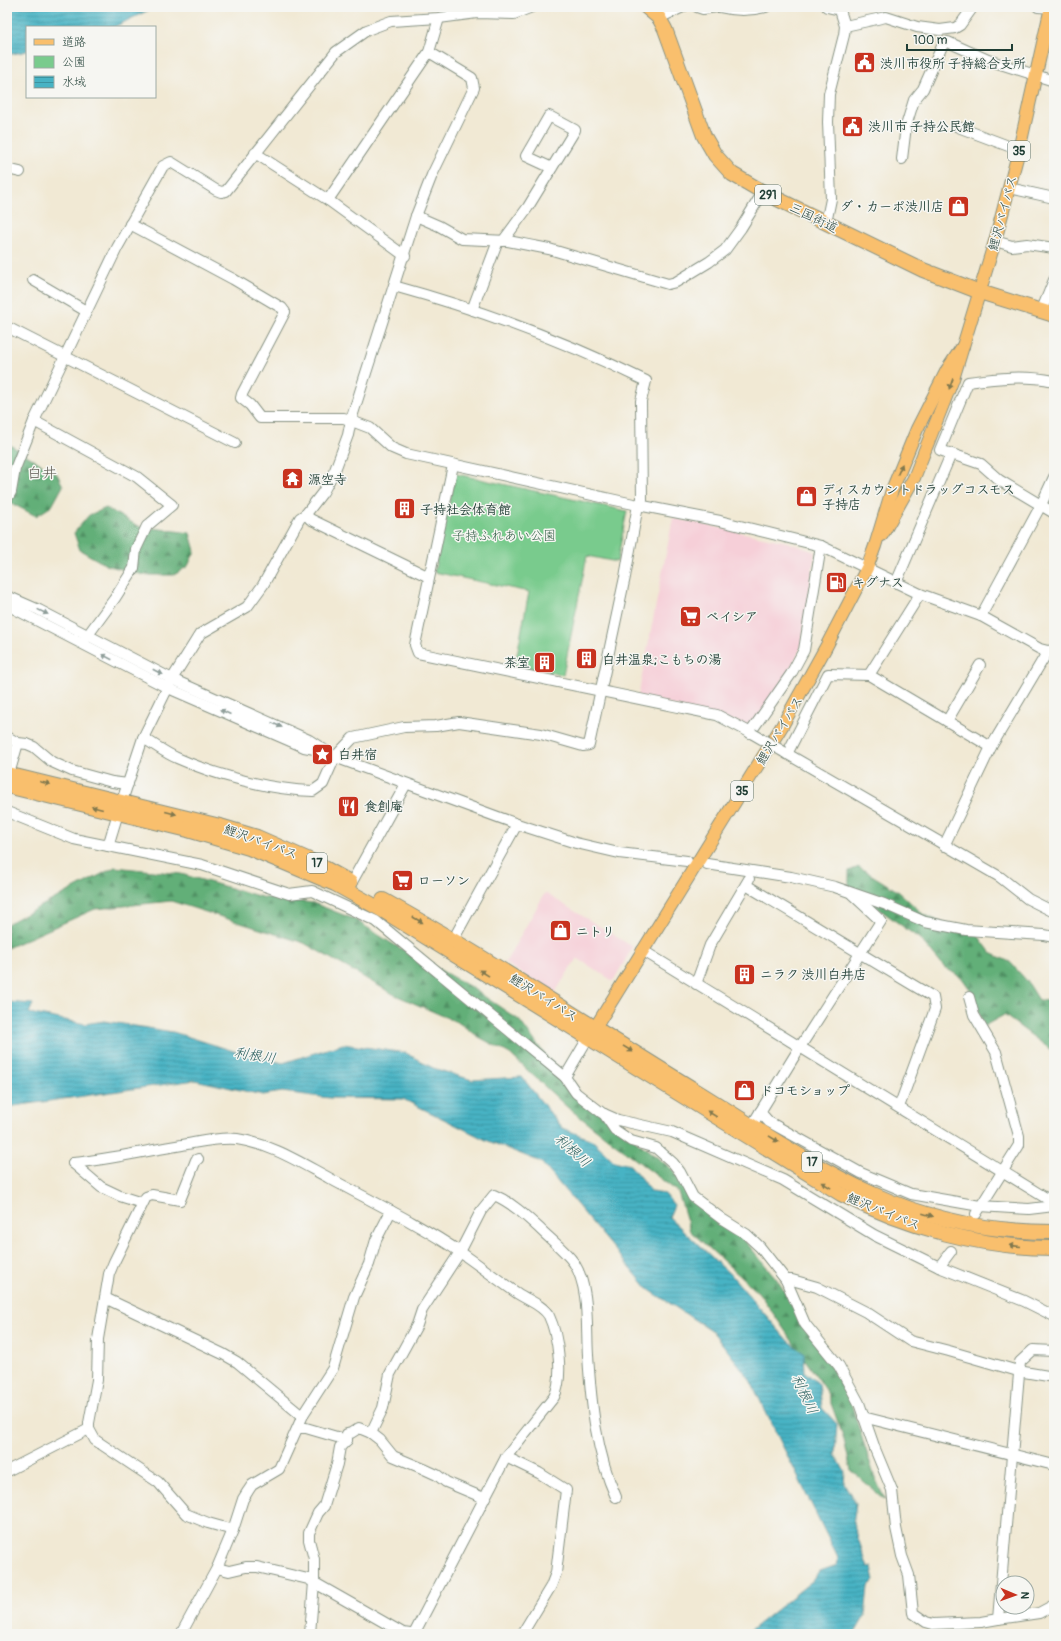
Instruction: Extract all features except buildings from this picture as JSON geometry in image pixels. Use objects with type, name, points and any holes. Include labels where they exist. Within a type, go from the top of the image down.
[{"type":"highway","name":"三国街道","points":[[646,7],[659,18],[671,45],[704,136],[715,155],[732,174],[763,192],[923,270],[980,292],[1048,314]]},
{"type":"highway","name":"鯉沢バイパス","points":[[8,778],[120,807],[215,837],[249,848],[328,881],[349,887],[452,940],[591,1033]]},
{"type":"highway","name":"鯉沢バイパス","points":[[349,887],[382,910],[591,1033],[749,1130],[841,1194],[868,1208],[923,1227],[952,1235],[1012,1246],[1054,1248]]},
{"type":"highway","name":"鯉沢バイパス","points":[[749,1130],[846,1182],[898,1205],[934,1216],[984,1228],[1054,1232]]},
{"type":"main road","name":"鯉沢バイパス","points":[[875,546],[914,478],[953,379],[995,241],[1009,188],[1037,75],[1051,7]]},
{"type":"main road","name":"鯉沢バイパス","points":[[591,1033],[782,726],[826,647],[867,568],[892,490],[917,429],[947,370],[962,346]]},
{"type":"street","points":[[7,499],[11,492],[15,469],[34,421],[86,311],[130,224],[163,166],[171,162],[216,190],[221,192],[226,191],[336,52],[367,30],[392,21],[477,14],[514,14],[532,7]]},
{"type":"street","points":[[659,18],[683,7]]},
{"type":"street","points":[[697,7],[703,9],[718,7],[732,10],[766,7]]},
{"type":"street","points":[[826,7],[839,9],[845,26],[829,94],[828,122],[831,200],[826,223]]},
{"type":"street","points":[[845,26],[886,17],[916,27],[940,30],[955,28],[960,25],[973,7]]},
{"type":"street","points":[[1038,7],[1054,8]]},
{"type":"street","points":[[328,200],[429,52],[439,18]]},
{"type":"street","points":[[902,159],[906,126],[914,100],[923,89],[943,44],[948,42],[988,60],[1054,81]]},
{"type":"street","points":[[108,846],[143,738],[170,684],[200,634],[247,607],[263,585],[300,518],[306,514],[322,492],[335,470],[348,435],[351,420],[405,256],[416,216],[432,175],[474,88],[472,78],[429,52]]},
{"type":"street","points":[[472,310],[500,241],[528,207],[552,168],[575,130],[549,116],[526,156],[552,168]]},
{"type":"street","points":[[958,127],[1019,150]]},
{"type":"street","points":[[256,153],[328,200],[405,256]]},
{"type":"street","points":[[7,169],[20,172]]},
{"type":"street","points":[[1009,188],[1054,198]]},
{"type":"street","points":[[416,216],[439,226],[462,239],[500,241],[549,249],[668,284],[676,282],[709,262],[724,250],[741,228],[763,192]]},
{"type":"street","points":[[130,224],[233,279],[282,308],[285,312],[242,394],[242,398],[250,405],[260,418],[344,418],[370,428],[392,448],[406,454],[638,505],[720,521],[821,546],[920,594],[981,616],[1040,649],[1051,650],[991,747],[944,846]]},
{"type":"street","points":[[995,241],[1012,246],[1027,244],[1054,248]]},
{"type":"street","points":[[33,280],[86,311]]},
{"type":"street","points":[[1048,314],[1054,280]]},
{"type":"street","points":[[143,738],[175,757],[200,767],[259,784],[303,791],[313,791],[323,784],[331,754],[353,738],[404,727],[436,726],[459,722],[541,734],[583,746],[589,745],[638,505],[642,500],[641,401],[646,381],[604,361],[514,324],[394,286]]},
{"type":"street","points":[[7,327],[65,355],[235,443]]},
{"type":"street","points":[[1054,381],[1033,377],[1015,377],[968,382],[940,450],[981,464],[999,480],[1054,513]]},
{"type":"street","points":[[34,421],[137,477],[172,505],[146,526],[136,549],[134,568],[115,598],[84,639]]},
{"type":"street","points":[[896,583],[951,454]]},
{"type":"street","points":[[453,465],[415,645],[418,653],[717,715],[1000,877],[1028,899],[1054,912]]},
{"type":"street","points":[[981,616],[1041,505],[1054,477]]},
{"type":"street","points":[[306,514],[310,519],[429,577]]},
{"type":"street","points":[[751,734],[787,680],[804,650],[821,546]]},
{"type":"street","points":[[869,675],[920,594]]},
{"type":"street","points":[[7,596],[84,639],[170,684],[309,740],[331,754],[406,784],[455,800],[517,824],[576,843],[619,854],[687,861]]},
{"type":"street","points":[[7,605],[84,639]]},
{"type":"street","points":[[947,721],[980,665]]},
{"type":"street","points":[[785,753],[828,674],[869,675],[991,747]]},
{"type":"street","points":[[7,737],[18,743],[27,744],[52,762],[72,770],[112,782],[128,784]]},
{"type":"street","points":[[8,778],[18,743]]},
{"type":"street","points":[[349,887],[406,784]]},
{"type":"street","points":[[7,812],[74,838],[202,865],[289,894],[312,891],[376,921],[565,1077],[576,1093],[602,1113],[618,1120],[672,1132],[783,1180],[874,1234],[939,1267],[1024,1301],[1054,1316]]},
{"type":"street","points":[[452,940],[517,824]]},
{"type":"street","points":[[707,864],[791,877],[848,890],[925,922],[966,930],[1044,935],[1054,937]]},
{"type":"street","points":[[696,984],[710,945],[753,871]]},
{"type":"street","points":[[746,885],[933,997],[936,1009],[899,1107]]},
{"type":"street","points":[[749,1130],[860,952],[882,921],[848,890]]},
{"type":"street","points":[[642,950],[1054,1203]]},
{"type":"street","points":[[969,997],[974,1015],[996,1052],[1019,1136],[1019,1145],[978,1210]]},
{"type":"street","points":[[565,1077],[591,1033]]},
{"type":"street","points":[[760,1112],[769,1122],[861,1173],[911,1194],[978,1210],[1029,1209],[1054,1206]]},
{"type":"street","points":[[602,1113],[615,1130],[631,1141],[656,1148],[673,1163],[680,1172],[693,1197],[746,1234],[760,1247],[786,1280],[805,1324],[839,1366],[859,1403],[863,1417],[892,1490],[896,1528],[902,1556],[909,1575],[913,1613],[926,1622],[933,1624],[981,1622],[1039,1612],[1054,1605]]},
{"type":"street","points":[[142,1203],[120,1196],[101,1187],[73,1163],[117,1158],[153,1149],[221,1139],[234,1139],[258,1143],[288,1156],[391,1211],[460,1252],[519,1295],[538,1306],[549,1316],[556,1338],[559,1356],[557,1391],[554,1397],[506,1457],[414,1634]]},
{"type":"street","points":[[198,1158],[180,1200],[148,1195],[142,1203],[109,1274],[98,1339],[97,1380],[89,1429],[95,1440],[158,1482],[186,1514],[208,1523],[233,1530]]},
{"type":"street","points":[[371,1433],[383,1408],[390,1374],[417,1325],[422,1310],[460,1252],[481,1211],[494,1195],[512,1205],[532,1221],[563,1250],[574,1264],[583,1286],[593,1412],[607,1478],[616,1497]]},
{"type":"street","points":[[181,1634],[217,1568],[233,1530],[243,1499],[252,1485],[279,1469],[302,1416],[333,1368],[354,1298],[369,1264],[376,1240],[391,1211]]},
{"type":"street","points":[[939,1267],[951,1250]]},
{"type":"street","points":[[786,1280],[792,1280],[817,1287],[866,1312],[910,1341],[1018,1371],[1054,1377]]},
{"type":"street","points":[[105,1298],[237,1362],[302,1416]]},
{"type":"street","points":[[998,1619],[1013,1454],[1018,1371],[1020,1362],[1032,1350],[1054,1351]]},
{"type":"street","points":[[863,1417],[1054,1465]]},
{"type":"street","points":[[298,1428],[306,1428],[347,1440]]},
{"type":"street","points":[[310,1634],[314,1582],[314,1559],[308,1533],[318,1513],[324,1506],[337,1464],[340,1447],[347,1440],[347,1434],[359,1428],[371,1433],[380,1440],[392,1456],[424,1469],[446,1482],[484,1498]]},
{"type":"street","points":[[7,1471],[89,1429]]},
{"type":"street","points":[[506,1457],[539,1473],[566,1490],[556,1574],[551,1586],[522,1634]]},
{"type":"street","points":[[217,1568],[229,1571],[246,1567],[258,1567],[314,1582],[403,1633],[410,1634]]},
{"type":"shaded area","points":[[673,518],[787,542],[815,552],[801,648],[787,675],[754,723],[745,725],[638,696]]},
{"type":"shaded area","points":[[545,893],[633,947],[613,981],[577,958],[554,994],[505,963]]},
{"type":"green space","points":[[7,443],[57,474],[63,486],[52,506],[36,516],[7,501]]},
{"type":"green space","name":"子持ふれあい公園","points":[[456,474],[627,511],[617,562],[587,556],[563,675],[515,665],[529,592],[434,572]]},
{"type":"green space","points":[[106,508],[138,526],[190,533],[195,551],[188,566],[174,575],[144,575],[106,565],[80,550],[74,533],[89,515]]},
{"type":"green space","points":[[115,867],[181,874],[262,897],[313,903],[354,919],[391,943],[469,986],[519,1020],[576,1093],[673,1170],[700,1208],[735,1229],[776,1278],[848,1394],[874,1475],[885,1500],[851,1470],[843,1436],[826,1390],[759,1293],[690,1231],[678,1192],[567,1107],[510,1054],[479,1037],[459,1023],[393,994],[304,943],[171,901],[95,909],[7,948],[7,924]]},
{"type":"green space","points":[[859,867],[899,892],[923,914],[964,933],[977,934],[991,953],[1010,962],[1027,981],[1039,1000],[1054,1001],[1054,1052],[1004,1015],[984,1026],[972,992],[962,978],[944,967],[920,939],[849,887],[849,871]]},
{"type":"water","points":[[7,7],[155,7],[116,26],[26,26],[26,51],[7,55]]},
{"type":"water","name":"利根川","points":[[7,1002],[33,1004],[29,1013],[85,1024],[104,1021],[173,1032],[240,1053],[283,1063],[343,1044],[406,1053],[433,1068],[472,1080],[522,1077],[562,1128],[592,1140],[614,1161],[630,1165],[652,1192],[665,1194],[674,1205],[669,1217],[733,1277],[788,1341],[804,1353],[805,1372],[819,1384],[822,1408],[837,1424],[835,1454],[845,1472],[844,1483],[856,1504],[853,1523],[868,1568],[872,1567],[875,1580],[868,1587],[865,1616],[855,1633],[746,1634],[812,1581],[820,1571],[837,1565],[838,1558],[749,1378],[713,1332],[648,1289],[541,1162],[486,1140],[403,1099],[330,1098],[282,1092],[263,1095],[195,1080],[7,1107]]},
{"type":"waterway","points":[[51,622],[78,636]]},
{"type":"place","name":"渋川市役所 子持総合支所","points":[[865,63]]},
{"type":"place","name":"渋川市 子持公民館","points":[[853,126]]},
{"type":"place","name":"ダ・カーポ渋川店","points":[[959,206]]},
{"type":"place","name":"源空寺","points":[[293,479]]},
{"type":"place","name":"ディスカウントドラッグコスモス 子持店","points":[[806,496]]},
{"type":"place","name":"子持社会体育館","points":[[405,509]]},
{"type":"place","name":"キグナス","points":[[836,582]]},
{"type":"place","name":"ベイシア","points":[[691,616]]},
{"type":"place","name":"白井温泉;こもちの湯","points":[[586,659]]},
{"type":"place","name":"茶室","points":[[545,662]]},
{"type":"place","name":"白井宿","points":[[323,754]]},
{"type":"place","name":"食創庵","points":[[349,806]]},
{"type":"place","name":"ローソン","points":[[403,880]]},
{"type":"place","name":"ニトリ","points":[[561,931]]},
{"type":"place","name":"ニラク 渋川白井店","points":[[744,974]]},
{"type":"place","name":"ドコモショップ","points":[[744,1090]]},
{"type":"district","name":"白井","points":[[42,473]]}]
